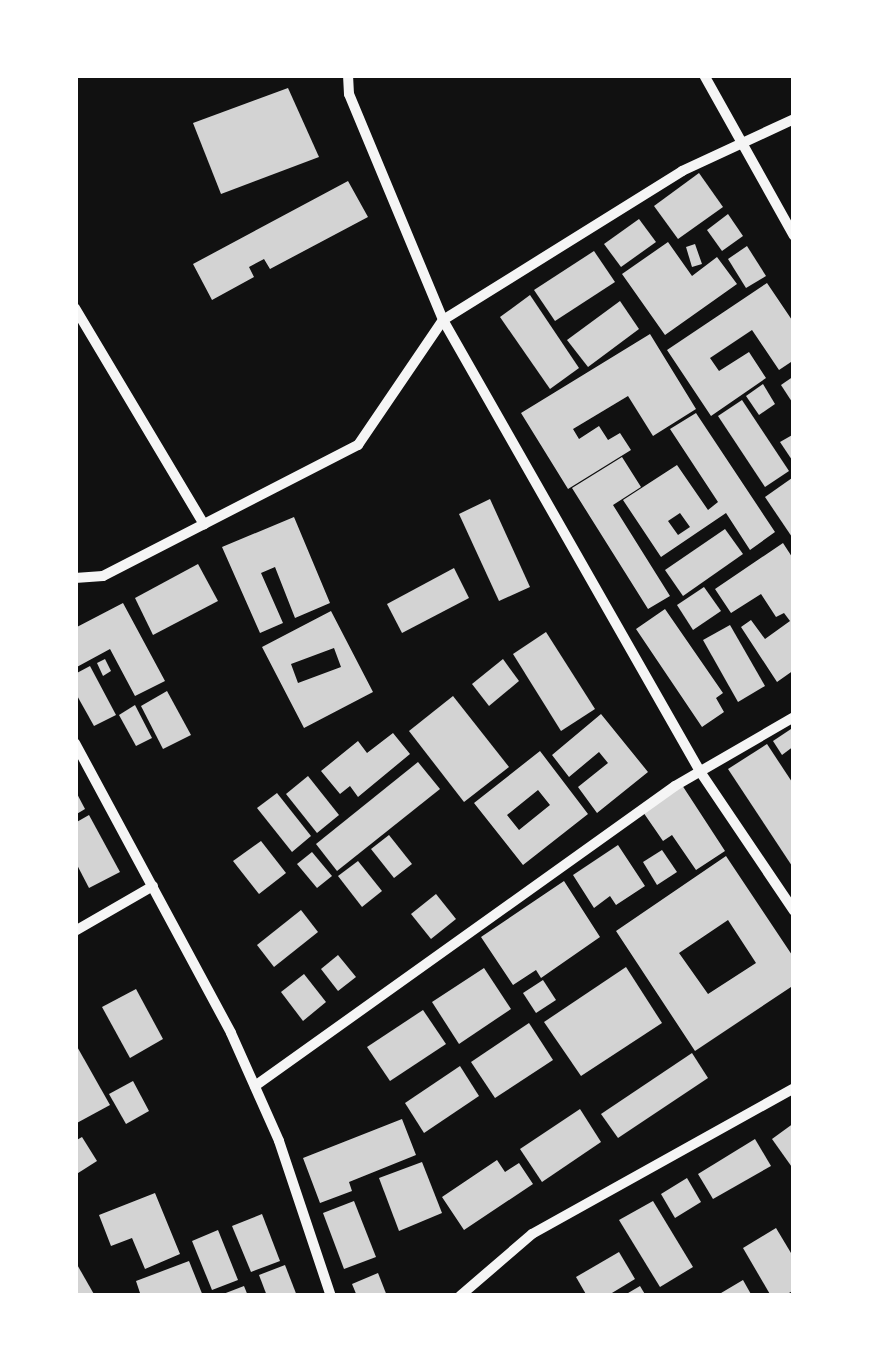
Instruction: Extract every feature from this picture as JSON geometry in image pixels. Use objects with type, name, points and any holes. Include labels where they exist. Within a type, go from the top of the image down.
[{"type":"street","points":[[348,75],[349,94],[443,320],[701,772],[794,911]]},
{"type":"street","points":[[704,75],[794,236]]},
{"type":"street","points":[[75,578],[103,576],[358,445],[443,320],[741,140],[794,119]]},
{"type":"street","points":[[75,308],[204,524]]},
{"type":"street","points":[[255,1086],[701,772],[794,717]]},
{"type":"street","points":[[75,743],[255,1086],[331,1296]]},
{"type":"street","points":[[75,931],[153,886]]},
{"type":"street","points":[[460,1296],[532,1234],[794,1088]]},
{"type":"building","points":[[288,88],[319,157],[221,194],[193,123]]},
{"type":"building","points":[[699,173],[723,207],[678,239],[654,206]]},
{"type":"building","points":[[348,181],[368,217],[270,269],[264,259],[249,267],[254,277],[212,300],[193,264]]},
{"type":"building","points":[[728,214],[743,236],[722,251],[707,230]]},
{"type":"building","points":[[639,219],[656,242],[621,267],[604,244]]},
{"type":"building","points":[[668,242],[692,276],[717,257],[737,284],[665,335],[622,274]]},
{"type":"building","points":[[695,244],[702,264],[692,267],[686,247]]},
{"type":"building","points":[[747,246],[766,276],[746,288],[728,259]]},
{"type":"building","points":[[594,251],[615,282],[555,321],[534,290]]},
{"type":"building","points":[[767,283],[794,323],[794,360],[779,370],[752,330],[710,358],[719,371],[749,352],[766,378],[711,416],[667,350]]},
{"type":"building","points":[[530,295],[579,368],[550,389],[500,317]]},
{"type":"building","points":[[620,301],[639,329],[588,367],[567,340]]},
{"type":"building","points":[[650,334],[696,409],[653,436],[628,396],[573,429],[579,439],[599,426],[608,440],[620,433],[631,450],[568,489],[521,413]]},
{"type":"building","points":[[794,376],[794,405],[781,385]]},
{"type":"building","points":[[763,384],[775,404],[759,415],[746,396]]},
{"type":"building","points":[[742,400],[789,471],[765,487],[718,416]]},
{"type":"building","points":[[696,413],[775,532],[750,550],[726,513],[661,557],[623,500],[677,465],[708,510],[718,502],[670,429]],"holes":[[[680,513],[690,527],[678,535],[668,521]]]},
{"type":"building","points":[[794,434],[794,463],[780,442]]},
{"type":"building","points":[[622,457],[641,487],[613,505],[670,596],[648,609],[572,488]]},
{"type":"building","points":[[792,478],[794,481],[794,540],[765,497]]},
{"type":"building","points":[[490,499],[530,587],[499,601],[459,514]]},
{"type":"building","points":[[294,517],[330,603],[295,618],[275,567],[261,573],[283,623],[260,633],[222,547]]},
{"type":"building","points":[[725,529],[743,554],[683,596],[665,570]]},
{"type":"building","points":[[783,543],[794,560],[794,670],[777,682],[741,627],[751,620],[765,639],[790,621],[784,613],[776,617],[761,594],[731,613],[715,589]]},
{"type":"building","points":[[198,564],[218,601],[153,635],[135,598]]},
{"type":"building","points":[[454,568],[469,598],[402,633],[387,604]]},
{"type":"building","points":[[704,587],[721,611],[693,630],[677,605]]},
{"type":"building","points":[[123,603],[165,681],[135,696],[110,649],[75,668],[75,628]]},
{"type":"building","points":[[665,609],[723,693],[716,698],[724,712],[702,727],[636,629]]},
{"type":"building","points":[[331,611],[373,692],[304,728],[262,647]],"holes":[[[334,648],[341,667],[298,683],[291,664]]]},
{"type":"building","points":[[730,625],[765,686],[738,702],[703,640]]},
{"type":"building","points":[[546,632],[595,709],[561,731],[513,654]]},
{"type":"building","points":[[105,659],[111,671],[103,676],[97,663]]},
{"type":"building","points":[[503,659],[519,681],[489,706],[472,684]]},
{"type":"building","points":[[90,666],[116,715],[94,726],[75,692],[75,674]]},
{"type":"building","points":[[167,691],[191,735],[163,749],[141,706]]},
{"type":"building","points":[[453,696],[509,767],[464,802],[409,731]]},
{"type":"building","points":[[135,705],[152,738],[136,746],[119,715]]},
{"type":"building","points":[[601,714],[648,772],[597,813],[578,787],[608,763],[599,752],[569,777],[552,755]]},
{"type":"building","points":[[794,727],[794,746],[782,755],[773,741]]},
{"type":"building","points":[[393,733],[410,754],[358,797],[350,786],[340,794],[321,771],[358,741],[367,753]]},
{"type":"building","points":[[767,744],[794,785],[794,869],[728,769]]},
{"type":"building","points":[[540,751],[588,814],[523,865],[474,803]],"holes":[[[538,790],[550,805],[519,830],[507,815]]]},
{"type":"building","points":[[418,762],[440,789],[337,871],[316,844]]},
{"type":"building","points":[[308,776],[339,815],[317,833],[286,794]]},
{"type":"building","points":[[682,785],[725,851],[696,870],[672,835],[663,841],[643,812]]},
{"type":"building","points":[[75,790],[85,809],[75,815]]},
{"type":"building","points":[[277,793],[311,836],[292,852],[257,808]]},
{"type":"building","points":[[89,815],[120,872],[89,888],[75,861],[75,823]]},
{"type":"building","points":[[389,835],[412,864],[394,878],[371,849]]},
{"type":"building","points":[[261,841],[286,873],[259,894],[233,861]]},
{"type":"building","points":[[618,845],[645,886],[616,905],[610,896],[594,908],[573,875]]},
{"type":"building","points":[[662,850],[677,872],[657,885],[643,862]]},
{"type":"building","points":[[312,852],[332,876],[317,888],[297,864]]},
{"type":"building","points":[[726,856],[794,958],[794,985],[695,1051],[616,931]],"holes":[[[728,920],[756,963],[708,994],[679,953]]]},
{"type":"building","points":[[358,861],[382,891],[362,907],[338,876]]},
{"type":"building","points":[[564,881],[600,937],[541,978],[536,970],[513,985],[481,937]]},
{"type":"building","points":[[436,894],[456,919],[431,939],[411,914]]},
{"type":"building","points":[[301,910],[318,932],[274,967],[257,945]]},
{"type":"building","points":[[338,955],[356,977],[338,991],[321,969]]},
{"type":"building","points":[[626,967],[662,1023],[581,1076],[544,1022]]},
{"type":"building","points":[[484,968],[511,1009],[459,1044],[432,1002]]},
{"type":"building","points":[[304,974],[326,1002],[303,1021],[281,992]]},
{"type":"building","points":[[543,980],[556,1000],[536,1013],[523,993]]},
{"type":"building","points":[[136,989],[163,1039],[130,1058],[102,1007]]},
{"type":"building","points":[[423,1010],[446,1044],[390,1081],[367,1047]]},
{"type":"building","points":[[529,1023],[553,1060],[495,1098],[471,1062]]},
{"type":"building","points":[[75,1043],[110,1105],[75,1124]]},
{"type":"building","points":[[692,1053],[708,1078],[618,1138],[601,1114]]},
{"type":"building","points":[[460,1066],[479,1096],[424,1133],[405,1103]]},
{"type":"building","points":[[133,1081],[149,1111],[126,1124],[109,1094]]},
{"type":"building","points":[[580,1109],[601,1142],[542,1182],[520,1149]]},
{"type":"building","points":[[402,1119],[416,1155],[349,1182],[352,1191],[320,1203],[303,1158]]},
{"type":"building","points":[[794,1123],[794,1170],[772,1139]]},
{"type":"building","points":[[82,1137],[97,1161],[75,1175],[75,1141]]},
{"type":"building","points":[[755,1139],[771,1166],[713,1199],[698,1174]]},
{"type":"building","points":[[497,1160],[505,1172],[519,1163],[533,1184],[464,1230],[442,1197]]},
{"type":"building","points":[[422,1162],[442,1213],[399,1231],[379,1178]]},
{"type":"building","points":[[687,1178],[701,1202],[675,1218],[661,1194]]},
{"type":"building","points":[[155,1193],[180,1254],[145,1269],[132,1238],[111,1246],[99,1215]]},
{"type":"building","points":[[354,1201],[376,1257],[344,1269],[323,1213]]},
{"type":"building","points":[[653,1201],[693,1267],[660,1287],[619,1220]]},
{"type":"building","points":[[262,1214],[280,1261],[251,1272],[232,1226]]},
{"type":"building","points":[[776,1228],[794,1258],[794,1290],[784,1296],[771,1296],[743,1248]]},
{"type":"building","points":[[218,1230],[238,1280],[212,1290],[192,1241]]},
{"type":"building","points":[[619,1252],[635,1279],[607,1296],[587,1296],[576,1277]]},
{"type":"building","points":[[75,1261],[95,1296],[75,1296]]},
{"type":"building","points":[[189,1261],[203,1296],[141,1296],[136,1281]]},
{"type":"building","points":[[285,1265],[297,1296],[267,1296],[259,1275]]},
{"type":"building","points":[[378,1273],[387,1296],[357,1296],[352,1284]]},
{"type":"building","points":[[743,1280],[752,1296],[716,1296]]},
{"type":"building","points":[[244,1286],[248,1296],[218,1296]]},
{"type":"building","points":[[640,1286],[646,1296],[623,1296]]}]
